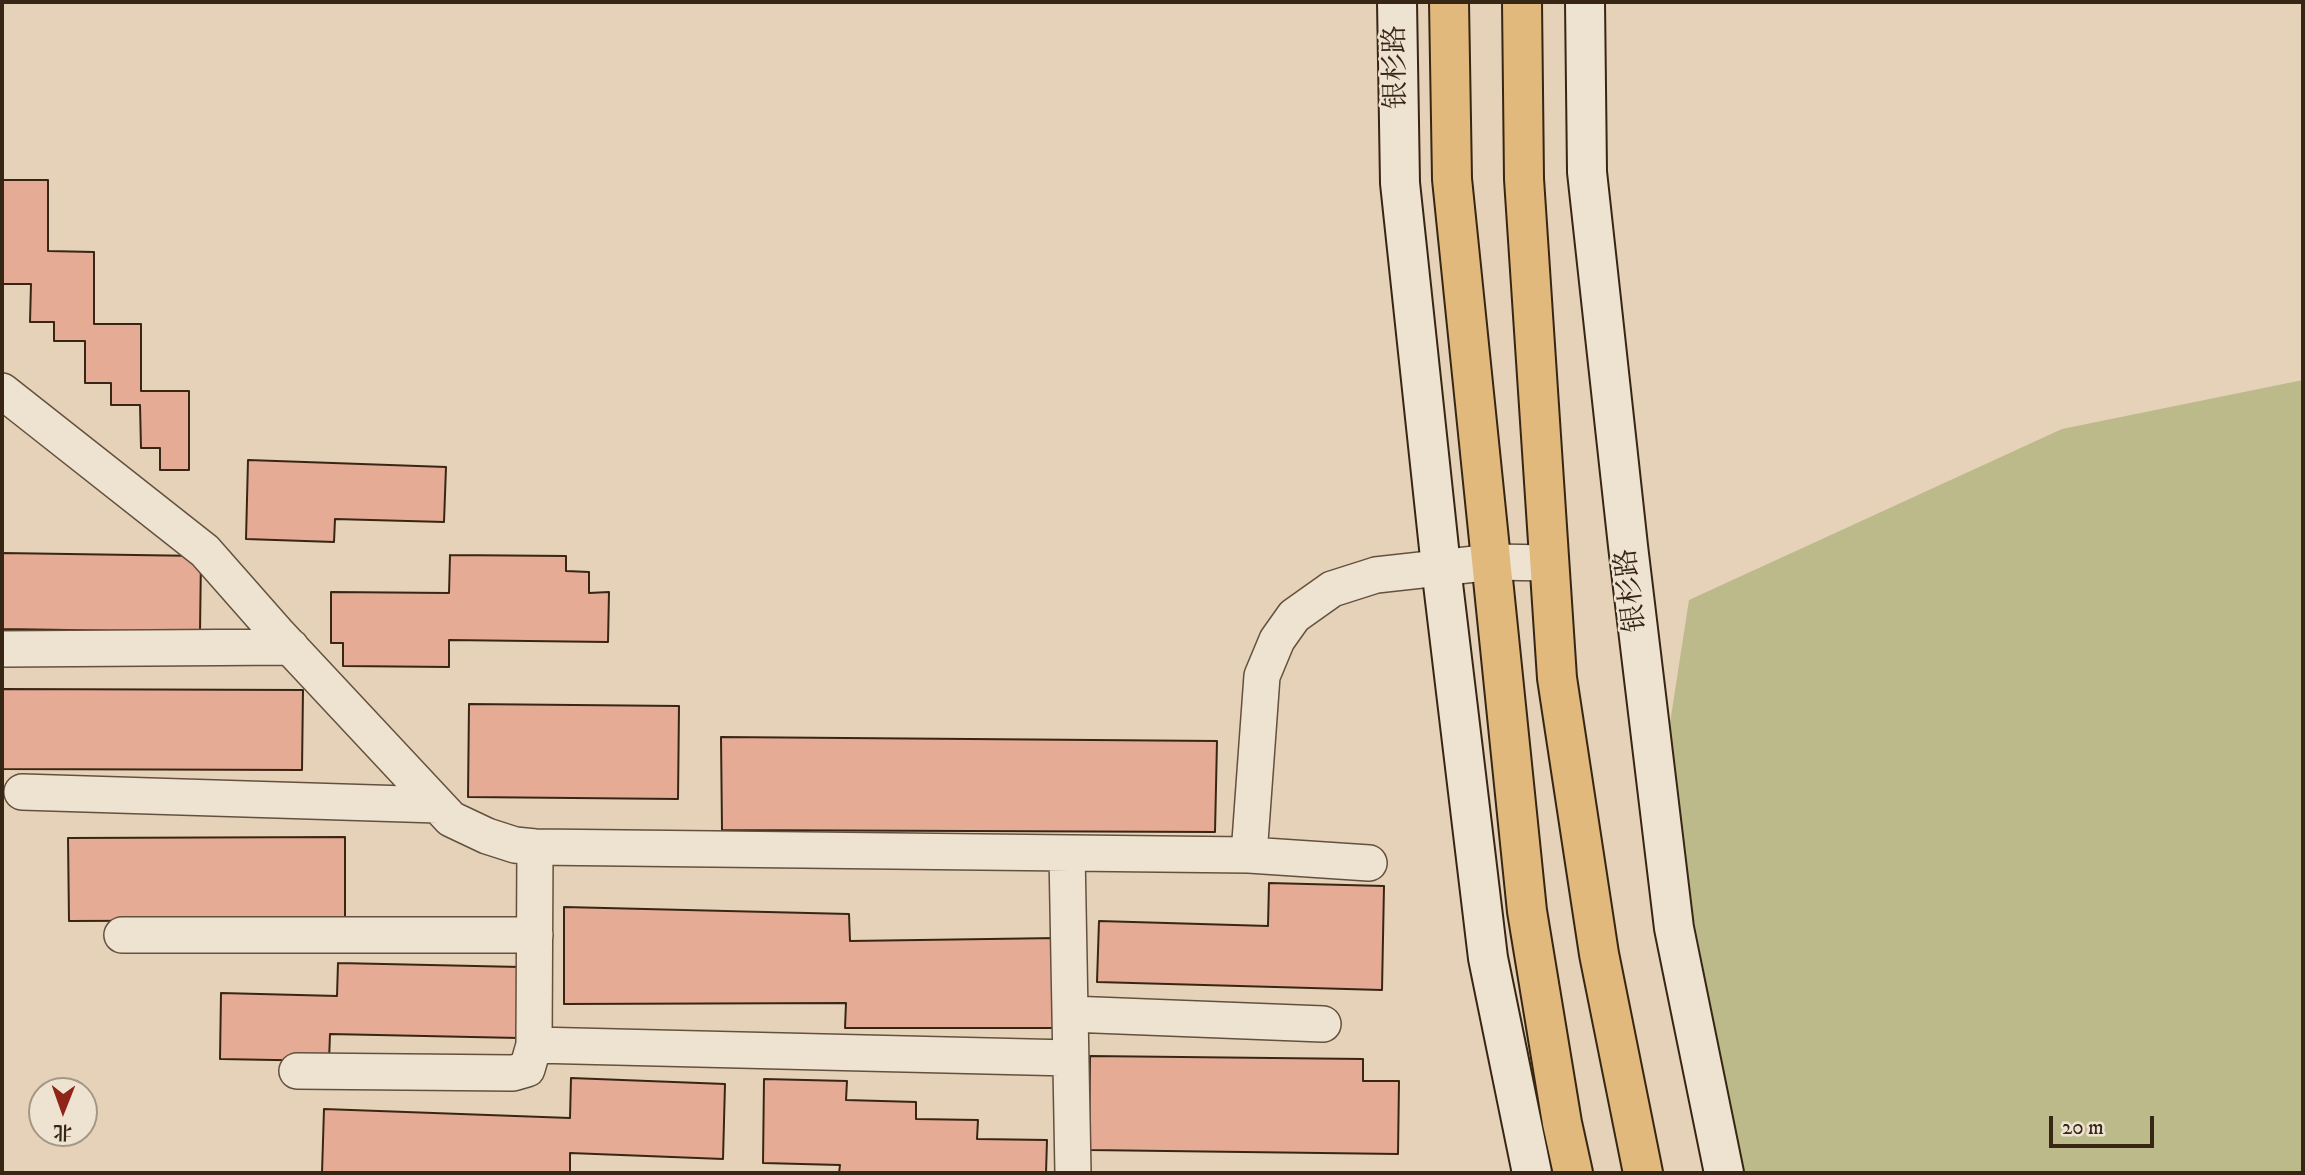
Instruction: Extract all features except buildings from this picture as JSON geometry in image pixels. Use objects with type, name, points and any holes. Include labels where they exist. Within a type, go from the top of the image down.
[{"type":"main road","name":"银杉路","points":[[1449,2],[1452,179],[1527,911],[1562,1124],[1573,1173]]},
{"type":"main road","points":[[1522,2],[1524,179],[1558,678],[1599,954],[1643,1173]]},
{"type":"street","name":"银杉路","points":[[1398,2],[1400,183],[1441,567],[1488,958],[1532,1173]]},
{"type":"street","name":"银杉路","points":[[1585,2],[1587,172],[1629,560],[1674,928],[1724,1173]]},
{"type":"street","points":[[2,391],[205,551],[290,647],[438,805],[451,818],[487,836],[535,848],[1249,855],[1369,863]]},
{"type":"street","points":[[1249,855],[1262,676],[1277,640],[1294,615],[1332,589],[1376,575],[1493,562],[1550,563]]},
{"type":"street","points":[[2,649],[290,647]]},
{"type":"street","points":[[22,792],[438,805]]},
{"type":"street","points":[[297,1071],[513,1073],[527,1069],[534,1045],[535,848]]},
{"type":"street","points":[[1067,853],[1073,1173]]},
{"type":"street","points":[[122,935],[535,935]]},
{"type":"street","points":[[1070,1014],[1323,1024]]},
{"type":"street","points":[[534,1045],[1070,1058]]},
{"type":"shaded area","points":[[2303,380],[2303,1173],[1742,1173],[1664,762],[1689,600],[2062,429]]}]
